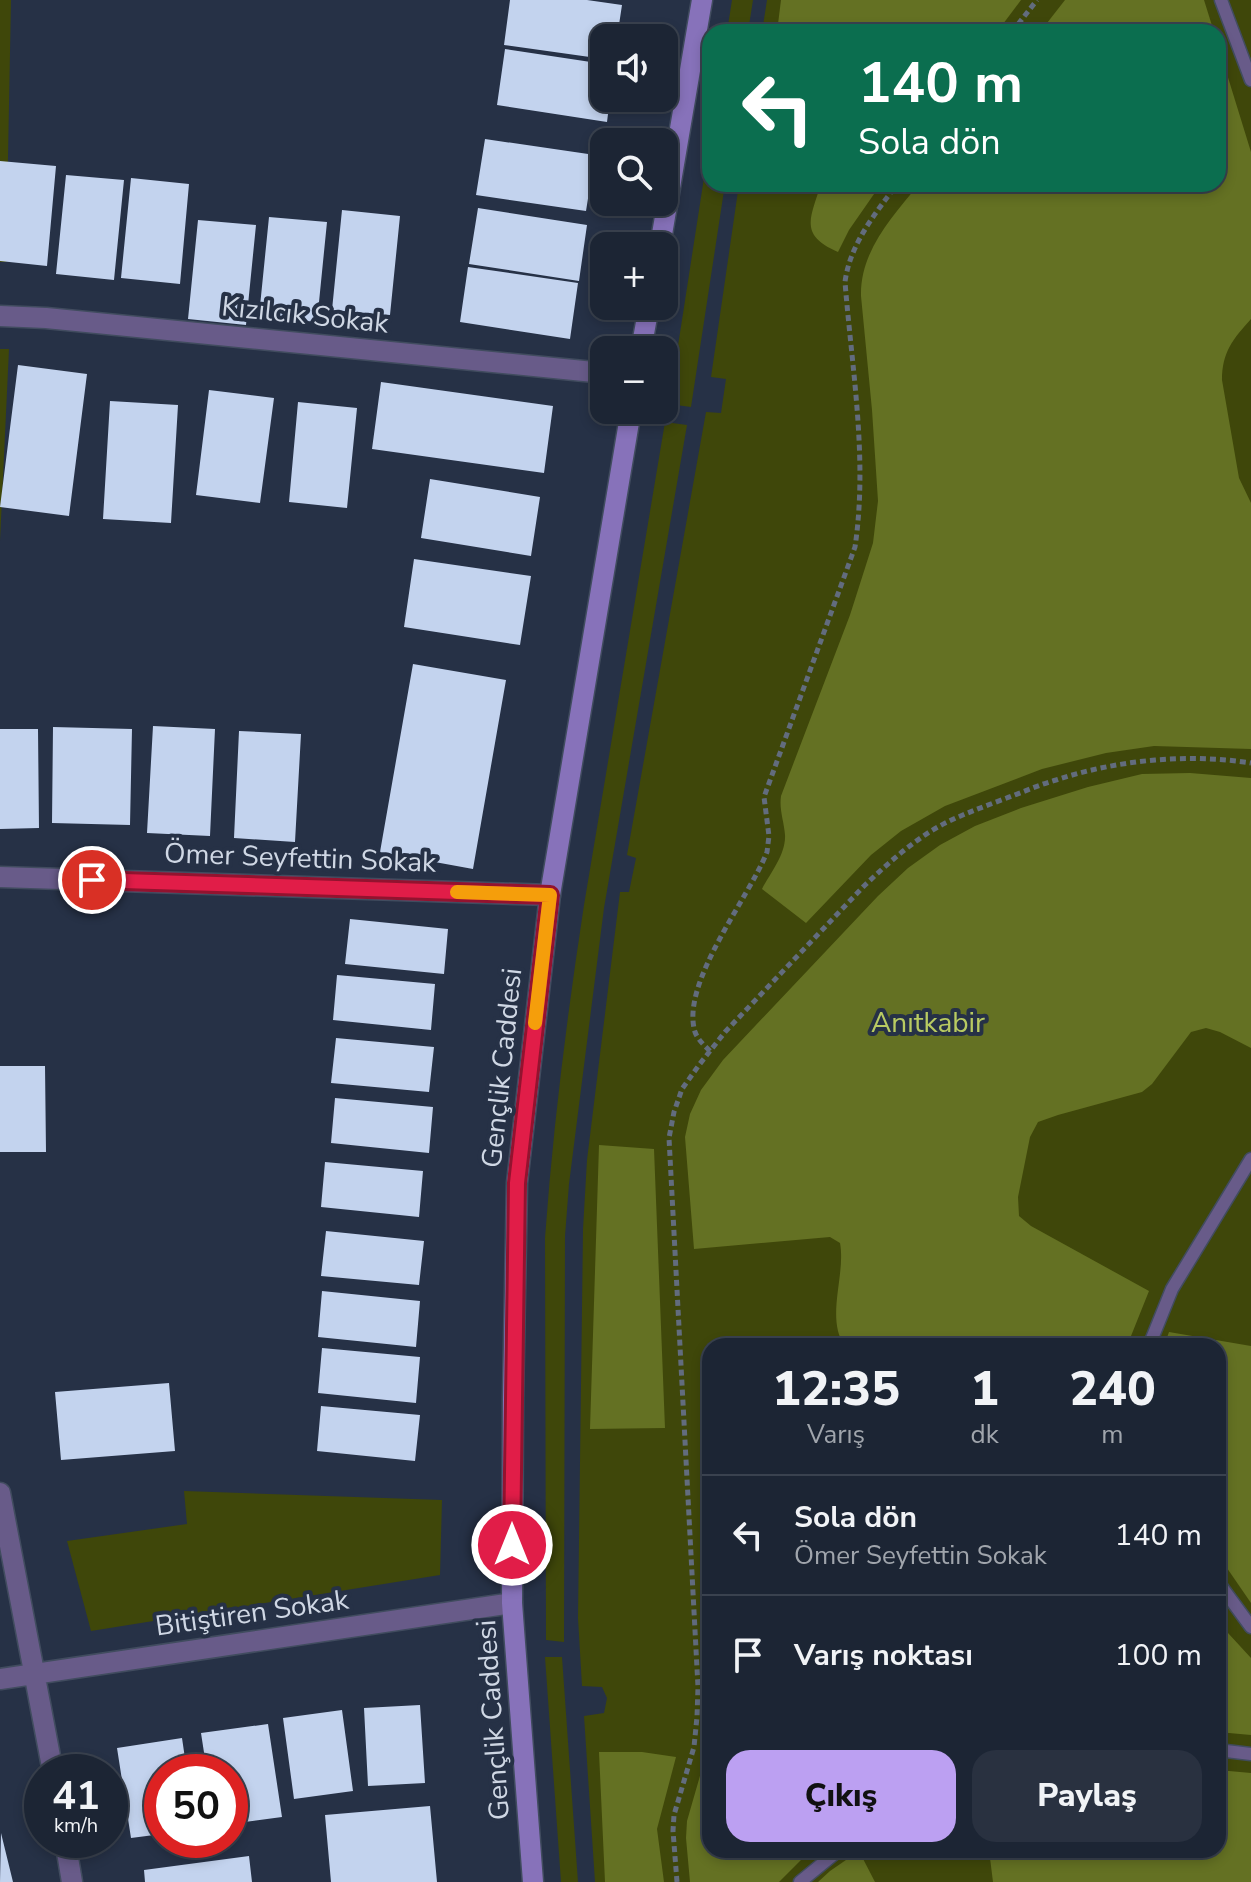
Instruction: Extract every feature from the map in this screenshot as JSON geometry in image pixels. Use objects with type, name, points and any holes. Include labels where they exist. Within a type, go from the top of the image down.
[{"type":"main road","points":[[662,232],[702,0]]},
{"type":"main road","name":"Gençlik Caddesi","points":[[533,1882],[512,1603],[517,1183],[550,895],[629,424]]},
{"type":"street","name":"Kızılcık Sokak","points":[[0,316],[590,372]]},
{"type":"street","name":"Ömer Seyfettin Sokak","points":[[0,877],[550,895]]},
{"type":"street","points":[[0,1493],[50,1754]]},
{"type":"street","name":"Bitiştiren Sokak","points":[[0,1679],[512,1603]]},
{"type":"street","points":[[68,1858],[72,1882]]},
{"type":"lane","points":[[1221,0],[1251,80]]},
{"type":"lane","points":[[1152,1338],[1172,1289],[1251,1159]]},
{"type":"lane","points":[[1226,1593],[1251,1627]]},
{"type":"lane","points":[[1226,1751],[1251,1754]]},
{"type":"lane","points":[[800,1882],[829,1858]]},
{"type":"path","points":[[1018,24],[1037,0]]},
{"type":"path","points":[[710,1051],[699,1041],[695,1032],[696,996],[711,956],[767,852],[769,836],[764,797],[855,547],[861,476],[845,282],[847,265],[853,252],[891,192]]},
{"type":"path","points":[[677,1882],[674,1815],[694,1747],[698,1687],[669,1138],[682,1089],[725,1032],[886,864],[955,817],[1056,780],[1105,767],[1154,760],[1251,763]]},
{"type":"green space","points":[[0,0],[11,0],[6,262],[0,262]]},
{"type":"green space","points":[[732,0],[753,0],[749,24],[728,24]]},
{"type":"green space","name":"Anıtkabir","points":[[767,0],[1251,0],[1251,1882],[595,1882],[584,1716],[604,1713],[607,1698],[602,1687],[582,1686],[578,1618],[583,1229],[587,1160],[620,892],[629,892],[636,858],[627,855],[706,412],[721,413],[726,379],[711,377],[738,192],[1226,192],[1226,24],[763,24]]},
{"type":"green space","points":[[781,0],[1021,0],[1003,24],[778,24]]},
{"type":"green space","points":[[1065,0],[1204,0],[1212,24],[1046,24]]},
{"type":"green space","points":[[1226,71],[1251,152],[1251,319],[1230,346],[1224,361],[1222,380],[1239,478],[1251,503],[1251,749],[1154,746],[1106,753],[1042,769],[945,806],[901,831],[871,855],[806,923],[762,889],[781,856],[785,842],[781,796],[850,615],[873,543],[878,501],[861,296],[866,264],[889,222],[913,192],[1226,192]]},
{"type":"green space","points":[[702,191],[724,192],[691,407],[678,405],[678,346]]},
{"type":"green space","points":[[818,192],[875,192],[838,252],[817,239],[811,216]]},
{"type":"green space","points":[[0,349],[9,349],[0,541]]},
{"type":"green space","points":[[665,424],[687,425],[604,908],[569,1184],[565,1236],[564,1642],[546,1640],[545,1238],[561,1072],[584,905]]},
{"type":"green space","points":[[1190,773],[1251,778],[1251,1048],[1206,1028],[1191,1032],[1152,1084],[1142,1092],[1038,1122],[1030,1137],[1018,1197],[1019,1216],[1031,1226],[1149,1291],[1130,1338],[841,1338],[836,1310],[840,1243],[830,1237],[694,1249],[685,1137],[690,1114],[701,1090],[723,1060],[878,896],[908,868],[940,845],[975,826],[1021,808],[1142,774]]},
{"type":"green space","points":[[599,1145],[654,1149],[665,1428],[590,1429]]},
{"type":"green space","points":[[1169,1332],[1204,1338],[1167,1338]]},
{"type":"green space","points":[[1226,1342],[1251,1346],[1251,1603],[1226,1567]]},
{"type":"green space","points":[[184,1491],[442,1500],[440,1575],[91,1631],[67,1541],[187,1524]]},
{"type":"green space","points":[[1226,1634],[1251,1658],[1251,1735],[1226,1733]]},
{"type":"green space","points":[[545,1657],[562,1657],[578,1882],[561,1882]]},
{"type":"green space","points":[[599,1752],[642,1752],[676,1757],[657,1829],[664,1882],[605,1882]]},
{"type":"green space","points":[[702,1769],[702,1858],[803,1858],[779,1882],[690,1882],[687,1821]]},
{"type":"green space","points":[[1226,1771],[1251,1773],[1251,1882],[993,1882],[990,1858],[1226,1858]]},
{"type":"green space","points":[[849,1858],[863,1858],[875,1882],[818,1882]]},
{"type":"building","points":[[510,0],[587,0],[622,5],[619,24],[590,24],[590,57],[504,45]]},
{"type":"building","points":[[505,49],[590,62],[590,112],[608,112],[607,122],[497,105]]},
{"type":"building","points":[[485,139],[590,154],[586,211],[476,195]]},
{"type":"building","points":[[0,161],[56,166],[47,266],[0,261]]},
{"type":"building","points":[[66,175],[124,180],[114,280],[56,274]]},
{"type":"building","points":[[131,178],[189,184],[180,284],[121,278]]},
{"type":"building","points":[[478,208],[587,225],[579,281],[469,264]]},
{"type":"building","points":[[342,210],[400,216],[390,315],[332,310]]},
{"type":"building","points":[[269,217],[327,222],[317,322],[259,316]]},
{"type":"building","points":[[198,220],[256,225],[246,325],[188,319]]},
{"type":"building","points":[[468,267],[578,283],[570,339],[460,322]]},
{"type":"building","points":[[18,365],[87,374],[69,516],[0,507]]},
{"type":"building","points":[[381,382],[553,406],[544,473],[372,449]]},
{"type":"building","points":[[209,390],[274,398],[260,503],[196,495]]},
{"type":"building","points":[[110,401],[178,405],[171,523],[103,519]]},
{"type":"building","points":[[298,402],[357,408],[347,508],[289,502]]},
{"type":"building","points":[[430,479],[540,497],[531,556],[421,538]]},
{"type":"building","points":[[414,559],[531,576],[520,645],[404,627]]},
{"type":"building","points":[[413,664],[506,680],[473,869],[380,852]]},
{"type":"building","points":[[153,726],[215,729],[210,836],[147,833]]},
{"type":"building","points":[[53,727],[132,729],[130,825],[52,823]]},
{"type":"building","points":[[0,729],[38,729],[39,828],[0,829]]},
{"type":"building","points":[[239,731],[301,734],[295,842],[234,838]]},
{"type":"building","points":[[350,919],[448,929],[444,974],[345,964]]},
{"type":"building","points":[[337,975],[435,984],[431,1030],[333,1020]]},
{"type":"building","points":[[336,1038],[434,1047],[429,1092],[331,1083]]},
{"type":"building","points":[[0,1066],[45,1066],[46,1152],[0,1152]]},
{"type":"building","points":[[335,1098],[433,1107],[429,1153],[331,1143]]},
{"type":"building","points":[[325,1162],[423,1171],[419,1217],[321,1207]]},
{"type":"building","points":[[326,1231],[424,1241],[419,1285],[321,1276]]},
{"type":"building","points":[[322,1291],[420,1301],[416,1347],[318,1337]]},
{"type":"building","points":[[322,1348],[420,1357],[416,1403],[318,1393]]},
{"type":"building","points":[[169,1383],[175,1451],[61,1460],[55,1392]]},
{"type":"building","points":[[321,1406],[420,1415],[415,1461],[317,1451]]},
{"type":"building","points":[[420,1705],[425,1783],[368,1786],[364,1708]]},
{"type":"building","points":[[342,1710],[353,1791],[294,1799],[283,1718]]},
{"type":"building","points":[[268,1724],[282,1817],[248,1822],[248,1754],[204,1754],[201,1733]]},
{"type":"building","points":[[182,1738],[184,1754],[144,1754],[144,1836],[131,1838],[128,1754],[118,1754],[117,1748]]},
{"type":"building","points":[[430,1806],[437,1882],[331,1882],[325,1815]]},
{"type":"building","points":[[1,1833],[13,1882],[0,1882]]},
{"type":"building","points":[[248,1856],[252,1882],[145,1882],[144,1870]]},
{"type":"slow traffic","points":[[457,892],[550,895],[535,1023]]},
{"type":"route","points":[[92,880],[550,895],[517,1183],[512,1545]]}]
